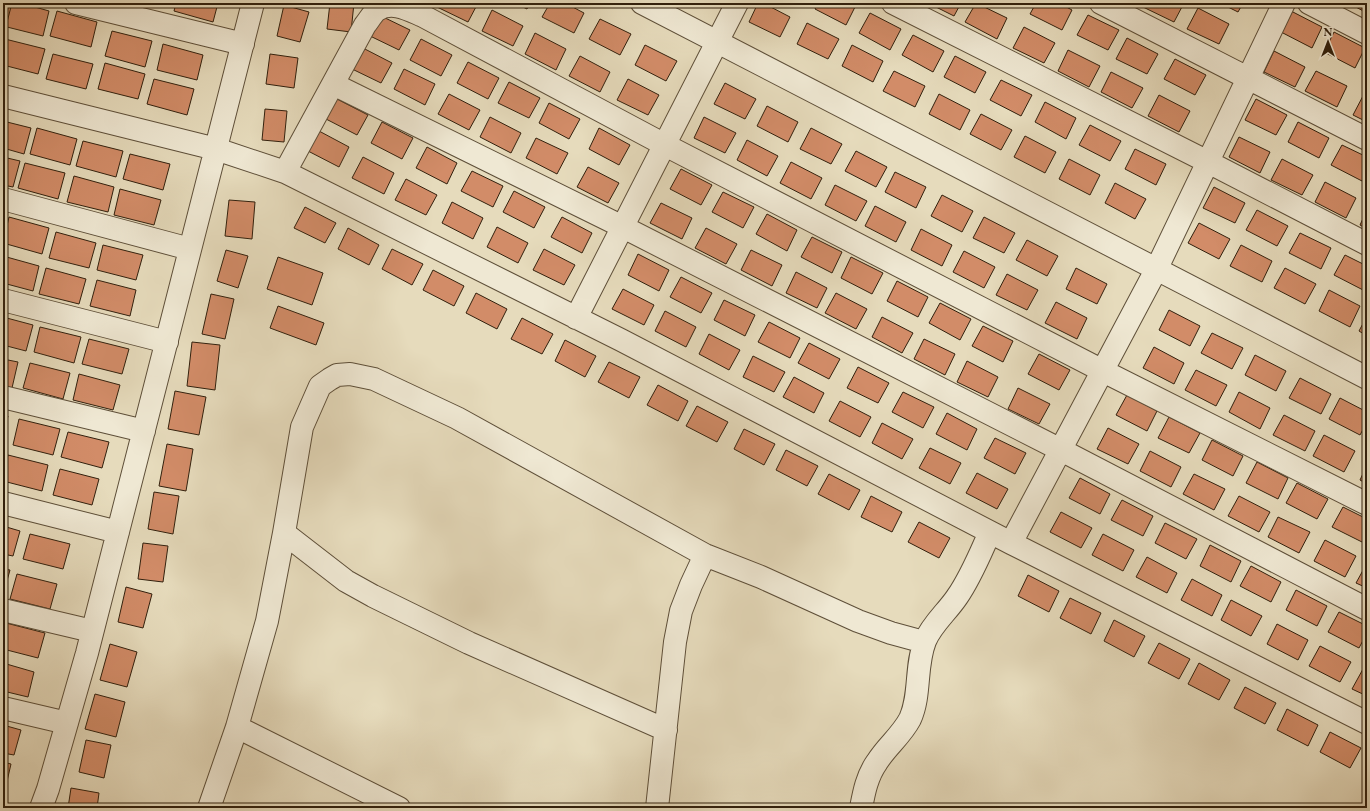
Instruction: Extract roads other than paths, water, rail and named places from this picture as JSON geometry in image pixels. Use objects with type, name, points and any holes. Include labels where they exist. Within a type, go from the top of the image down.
[{"type":"street","points":[[76,3],[243,44]]},
{"type":"street","points":[[41,808],[67,723],[118,532],[243,44],[252,3]]},
{"type":"street","points":[[642,3],[1367,378]]},
{"type":"street","points":[[576,318],[737,3]]},
{"type":"street","points":[[892,3],[1367,244]]},
{"type":"street","points":[[1101,3],[1367,140]]},
{"type":"street","points":[[1011,543],[1156,270],[1284,3]]},
{"type":"street","points":[[1309,3],[1367,33]]},
{"type":"street","points":[[285,172],[365,25],[377,10],[388,6],[404,7],[665,145],[1103,371],[1367,504]]},
{"type":"street","points":[[333,84],[623,227],[1061,450],[1367,609]]},
{"type":"street","points":[[3,96],[216,149],[285,172],[576,318],[1011,543],[1367,723]]},
{"type":"street","points":[[3,199],[190,249]]},
{"type":"street","points":[[3,300],[167,342]]},
{"type":"street","points":[[209,808],[237,727],[267,621],[302,427],[320,386],[337,375],[350,374],[374,379],[457,418],[705,555],[761,577],[858,621],[891,633],[924,642]]},
{"type":"street","points":[[3,396],[144,431]]},
{"type":"street","points":[[3,502],[118,532]]},
{"type":"street","points":[[861,808],[865,787],[876,763],[904,730],[912,714],[924,642],[930,631],[954,603],[966,584],[990,532]]},
{"type":"street","points":[[284,533],[346,581],[373,596],[469,643],[666,730]]},
{"type":"street","points":[[657,808],[675,642],[681,611],[691,584],[705,555]]},
{"type":"street","points":[[3,610],[92,631]]},
{"type":"street","points":[[3,708],[67,723]]},
{"type":"street","points":[[237,727],[399,808]]}]
